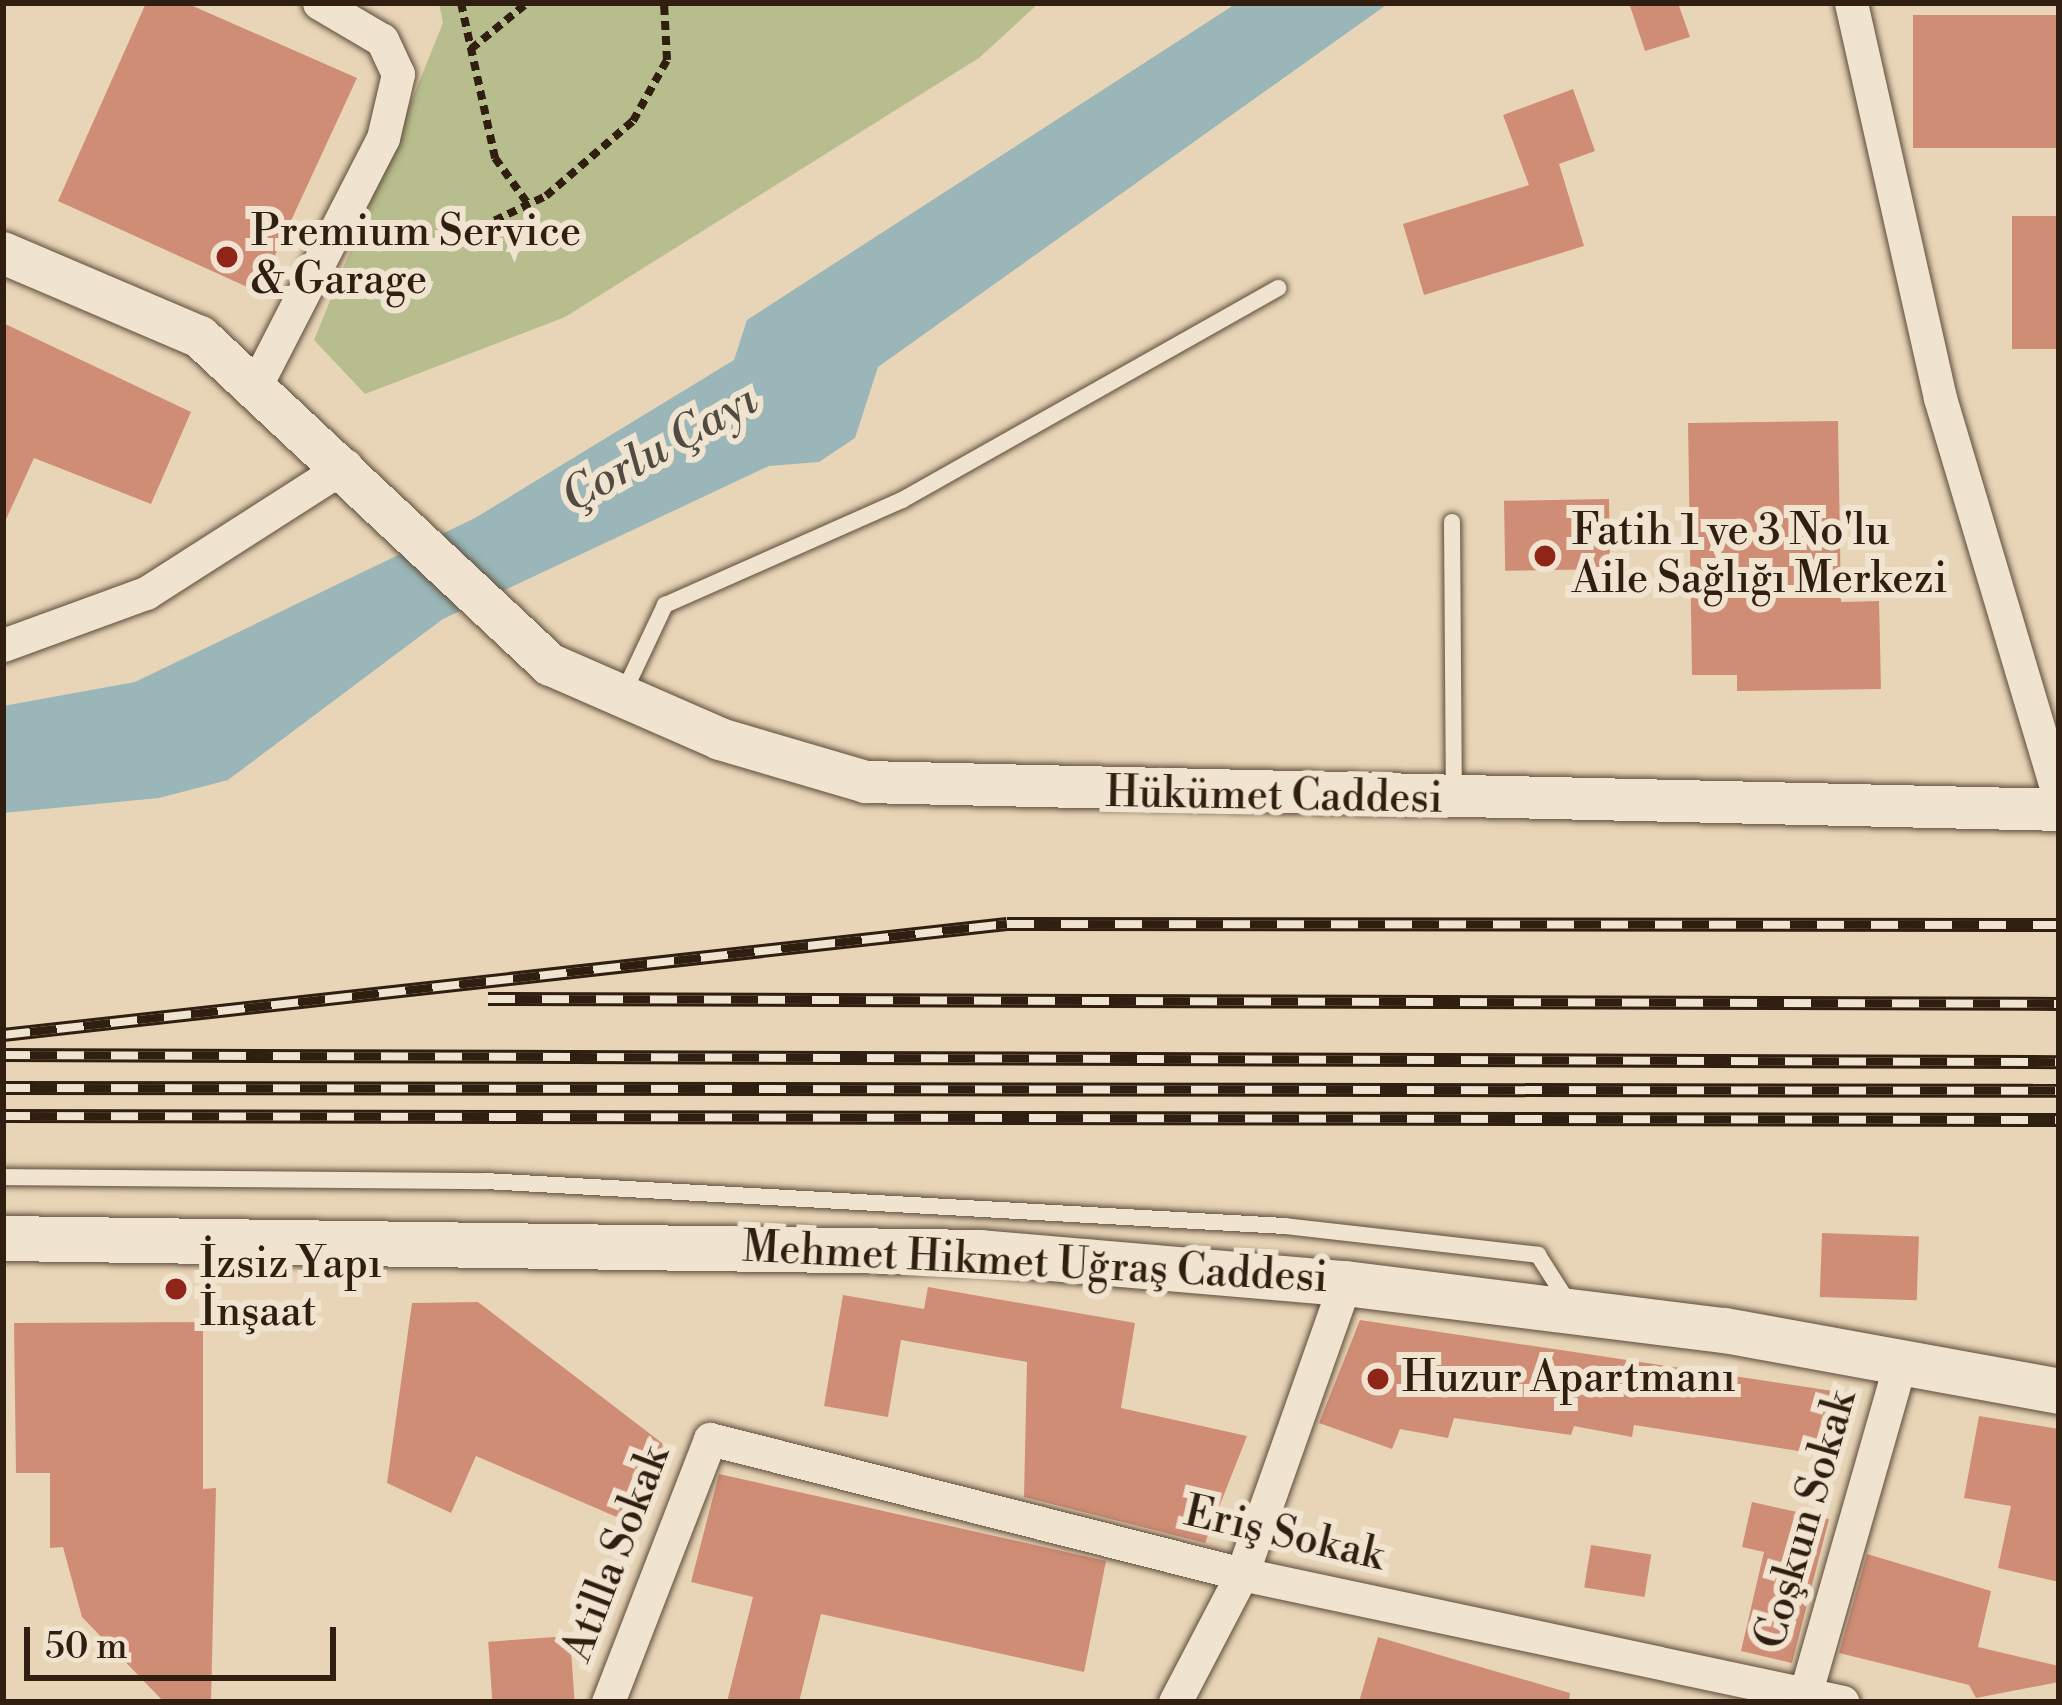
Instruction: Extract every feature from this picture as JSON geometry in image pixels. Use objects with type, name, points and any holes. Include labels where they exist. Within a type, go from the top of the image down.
[{"type":"main road","name":"Mehmet Hikmet Uğraş Caddesi","points":[[3,1238],[980,1252],[1345,1282],[1574,1311],[2049,1387]]},
{"type":"street","points":[[256,385],[382,138],[398,74],[382,40],[319,3]]},
{"type":"street","points":[[1851,3],[1940,398],[2059,799]]},
{"type":"street","points":[[3,253],[200,338],[360,478],[146,592],[3,645]]},
{"type":"street","name":"Hükümet Caddesi","points":[[360,478],[519,639],[621,696],[720,739],[866,782],[1454,801],[2059,810]]},
{"type":"street","points":[[1174,1702],[1243,1574],[1345,1282]]},
{"type":"street","name":"Coşkun Sokak","points":[[1803,1697],[1900,1363]]},
{"type":"street","name":"Eriş Sokak","points":[[710,1439],[1243,1574],[1843,1702]]},
{"type":"street","name":"Atilla Sokak","points":[[608,1702],[710,1439]]},
{"type":"lane","points":[[621,696],[665,605],[902,500],[1278,288]]},
{"type":"lane","points":[[1452,522],[1454,801]]},
{"type":"lane","points":[[3,1177],[484,1181],[1286,1226],[1538,1255],[1574,1311]]},
{"type":"path","points":[[461,3],[495,158],[528,204]]},
{"type":"path","points":[[471,49],[527,3]]},
{"type":"path","points":[[359,228],[416,236],[481,227],[528,204],[633,121],[667,59],[664,3]]},
{"type":"green space","points":[[439,3],[1039,3],[979,58],[565,317],[365,394],[314,340],[443,23]]},
{"type":"water","name":"Çorlu Çayı","points":[[1237,3],[1389,3],[878,367],[855,438],[819,462],[769,466],[443,619],[228,780],[159,798],[3,813],[3,706],[135,682],[475,518],[734,360],[747,320]]},
{"type":"building","points":[[146,3],[186,3],[357,78],[258,292],[58,201]]},
{"type":"building","points":[[1629,3],[1678,3],[1690,37],[1645,51]]},
{"type":"building","points":[[1913,15],[2059,15],[2059,148],[1913,148]]},
{"type":"building","points":[[1573,89],[1595,151],[1559,164],[1584,246],[1424,295],[1403,224],[1529,185],[1503,115]]},
{"type":"building","points":[[2012,216],[2059,216],[2059,349],[2012,349]]},
{"type":"building","points":[[3,323],[191,412],[151,504],[34,458],[3,526]]},
{"type":"building","points":[[1838,421],[1841,602],[1879,601],[1881,689],[1737,691],[1737,675],[1692,675],[1688,423]]},
{"type":"building","points":[[1609,499],[1610,569],[1505,571],[1504,501]]},
{"type":"building","points":[[1822,1233],[1919,1236],[1917,1300],[1820,1297]]},
{"type":"building","points":[[928,1287],[1135,1323],[1121,1408],[1247,1436],[1205,1543],[1024,1497],[1027,1362],[901,1340],[888,1417],[824,1406],[843,1295],[924,1309]]},
{"type":"building","points":[[478,1302],[662,1443],[665,1462],[642,1528],[476,1456],[451,1513],[387,1483],[412,1303]]},
{"type":"building","points":[[1360,1320],[1840,1392],[1830,1456],[1634,1425],[1632,1437],[1574,1426],[1571,1435],[1454,1418],[1448,1438],[1400,1429],[1392,1449],[1319,1423]]},
{"type":"building","points":[[203,1322],[203,1489],[216,1488],[211,1702],[164,1702],[82,1617],[63,1547],[50,1548],[50,1473],[16,1473],[14,1323]]},
{"type":"building","points":[[1979,1416],[2059,1429],[2059,1582],[1998,1568],[2011,1506],[1964,1498]]},
{"type":"building","points":[[719,1474],[1106,1561],[1084,1672],[821,1614],[799,1702],[727,1702],[753,1597],[691,1582]]},
{"type":"building","points":[[1752,1502],[1829,1519],[1792,1663],[1741,1651],[1764,1552],[1742,1547]]},
{"type":"building","points":[[1591,1545],[1651,1555],[1645,1597],[1584,1587]]},
{"type":"building","points":[[1867,1554],[1991,1591],[1978,1647],[2059,1666],[2059,1682],[1976,1698],[1969,1685],[1839,1653]]},
{"type":"building","points":[[570,1636],[575,1702],[492,1702],[488,1642]]},
{"type":"building","points":[[1378,1637],[1570,1693],[1569,1702],[1359,1702]]},
{"type":"railway","points":[[3,1035],[1007,924],[2059,925]]},
{"type":"railway","points":[[488,999],[2059,1004]]},
{"type":"railway","points":[[3,1055],[2059,1062]]},
{"type":"railway","points":[[3,1088],[2059,1091]]},
{"type":"railway","points":[[3,1116],[2059,1120]]},
{"type":"place","name":"Premium Service & Garage","points":[[227,257]]},
{"type":"place","name":"Fatih 1 ve 3 No'lu Aile Sağlığı Merkezi","points":[[1545,556]]},
{"type":"place","name":"İzsiz Yapı İnşaat","points":[[176,1289]]},
{"type":"place","name":"Huzur Apartmanı","points":[[1378,1379]]}]
